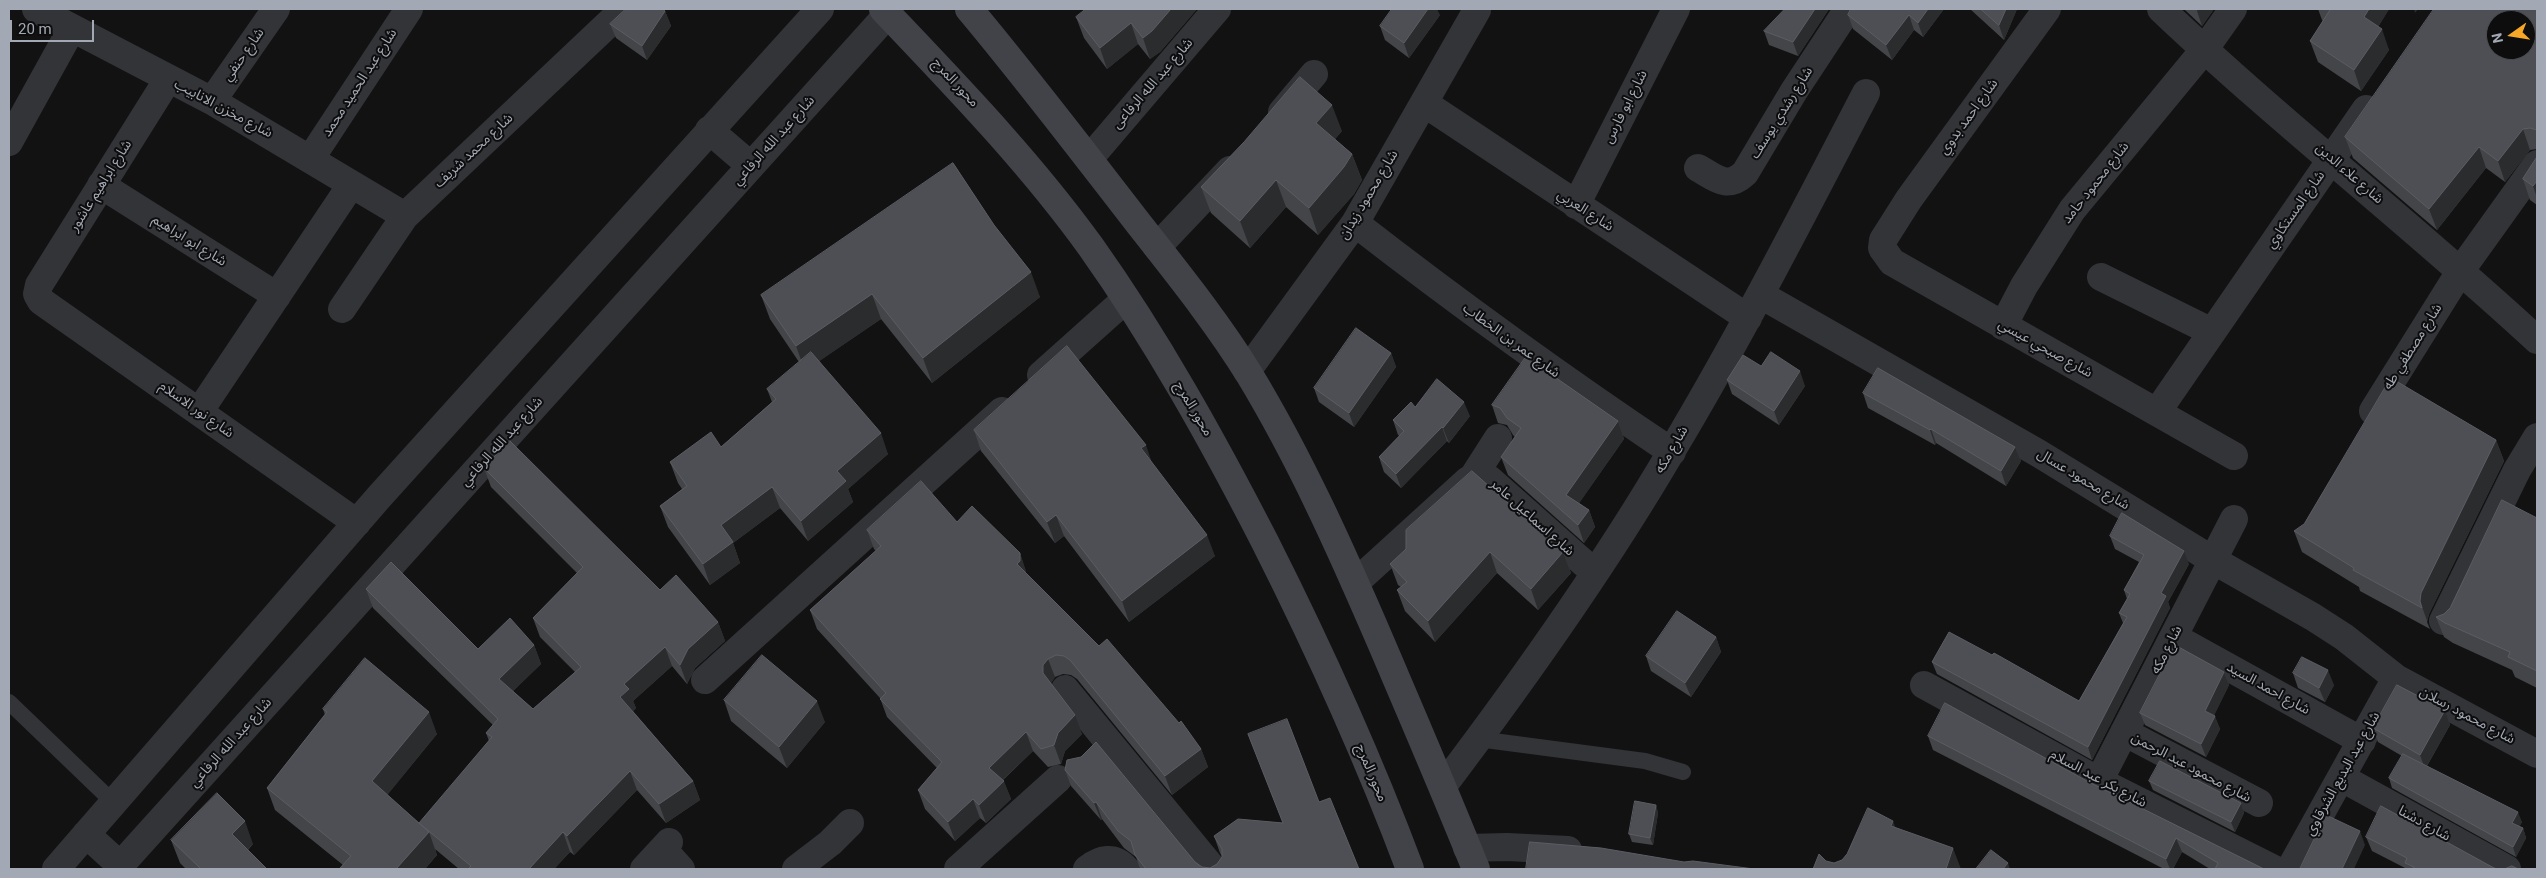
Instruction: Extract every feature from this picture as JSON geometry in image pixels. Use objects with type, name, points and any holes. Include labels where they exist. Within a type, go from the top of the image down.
[{"type":"main road","points":[[969,9],[1029,81],[1157,247],[1219,329],[1247,371],[1306,475],[1443,786],[1472,859]]},
{"type":"main road","name":"محور المرج","points":[[885,12],[932,58],[1015,150],[1086,241],[1126,299],[1201,420],[1292,596],[1362,750],[1410,869]]},
{"type":"street","name":"شارع مخزن الانابيب","points":[[36,9],[212,101],[311,158],[351,185],[405,216]]},
{"type":"street","name":"شارع حنفي","points":[[212,101],[276,9]]},
{"type":"street","name":"شارع عبد الحميد محمد","points":[[311,158],[409,9]]},
{"type":"street","name":"شارع محمد شريف","points":[[342,308],[405,216],[624,9]]},
{"type":"street","points":[[56,869],[357,523],[708,130],[820,9]]},
{"type":"street","name":"شارع عبد الله الرفاعى","points":[[1089,159],[1218,9]]},
{"type":"street","name":"شارع ابو فارس","points":[[1576,205],[1676,9]]},
{"type":"street","name":"شارع رشدي يوسف","points":[[1698,168],[1726,182],[1737,180],[1745,173],[1794,91],[1848,9]]},
{"type":"street","name":"شارع احمد بدوي","points":[[1892,227],[1909,199],[2047,9]]},
{"type":"street","name":"شارع علاء الدين","points":[[2161,9],[2204,50],[2461,270],[2537,340]]},
{"type":"street","name":"شارع محمود حامد","points":[[2003,326],[2024,286],[2072,210],[2204,50],[2233,9]]},
{"type":"street","name":"شارع محمود زيدان","points":[[1247,371],[1355,222],[1477,10]]},
{"type":"street","name":"شارع عبد الله الرفاعي","points":[[119,867],[751,166],[885,12]]},
{"type":"street","points":[[9,142],[72,28]]},
{"type":"street","points":[[1266,130],[1314,74]]},
{"type":"street","name":"شارع ابراهيم عاشور","points":[[37,294],[39,285],[168,79]]},
{"type":"street","name":"شارع المستكاوي","points":[[2157,412],[2381,88]]},
{"type":"street","name":"شارع مكه","points":[[1443,786],[1478,740],[1595,573],[1672,452],[1762,294],[1866,93]]},
{"type":"street","name":"شارع العربي","points":[[1424,103],[1748,318]]},
{"type":"street","points":[[708,130],[751,166]]},
{"type":"street","points":[[1157,247],[1248,151]]},
{"type":"street","name":"شارع مصطفي طه","points":[[2361,431],[2461,270],[2537,164]]},
{"type":"street","name":"شارع ابو ابراهيم","points":[[101,185],[277,296]]},
{"type":"street","points":[[199,412],[351,185]]},
{"type":"street","name":"شارع عمر بن الخطاب","points":[[1355,222],[1473,314],[1564,379],[1672,452]]},
{"type":"street","name":"شارع صبحي عيسي","points":[[1892,227],[1883,240],[1882,248],[1892,262],[2234,456]]},
{"type":"street","points":[[2101,277],[2212,332]]},
{"type":"street","name":"شارع نور الاسلام","points":[[37,294],[41,301],[357,523]]},
{"type":"street","name":"شارع محمود عسال","points":[[1762,294],[2038,453],[2344,636],[2396,678]]},
{"type":"street","points":[[705,680],[1126,299]]},
{"type":"street","points":[[2443,621],[2517,470],[2537,437]]},
{"type":"street","points":[[1473,477],[1498,438]]},
{"type":"street","name":"شارع اسماعيل عامر","points":[[1355,583],[1473,477],[1482,476],[1489,479],[1595,573]]},
{"type":"street","name":"شارع مكه","points":[[2099,780],[2174,637],[2211,558],[2234,518]]},
{"type":"street","name":"شارع احمد السيد","points":[[2174,637],[2362,741]]},
{"type":"street","name":"شارع عبد البديع الشرقاوي","points":[[2290,869],[2396,678]]},
{"type":"street","name":"شارع محمود رسلان","points":[[2396,678],[2537,754]]},
{"type":"street","name":"شارع بكر عبد السلام","points":[[1924,685],[2099,780],[2274,869]]},
{"type":"street","points":[[1065,690],[1213,869]]},
{"type":"street","name":"شارع محمود عبد الرحمن","points":[[2124,732],[2259,803]]},
{"type":"street","points":[[1082,755],[1103,735]]},
{"type":"street","name":"شارع دشنا","points":[[2342,778],[2507,869]]},
{"type":"street","points":[[958,869],[1058,779]]},
{"type":"street","points":[[796,869],[830,843],[850,823]]},
{"type":"street","points":[[86,834],[119,867]]},
{"type":"street","points":[[644,869],[666,845],[681,869]]},
{"type":"street","points":[[1472,859],[1507,847],[1592,852]]},
{"type":"street","points":[[1086,869],[1102,860],[1111,859],[1126,869]]},
{"type":"lane","points":[[9,702],[114,803]]},
{"type":"lane","points":[[1478,740],[1645,761],[1683,772]]},
{"type":"building","points":[[626,9],[662,9],[665,11],[642,46],[610,24]]},
{"type":"building","points":[[1086,9],[1171,9],[1152,31],[1143,38],[1131,23],[1100,48],[1076,17]]},
{"type":"building","points":[[1392,9],[1428,9],[1404,43],[1380,26]]},
{"type":"building","points":[[1785,9],[1815,9],[1793,42],[1764,31]]},
{"type":"building","points":[[1851,9],[1928,9],[1918,23],[1909,15],[1886,45],[1848,15]]},
{"type":"building","points":[[1981,9],[2006,9],[1999,25]]},
{"type":"building","points":[[2329,9],[2369,9],[2364,17],[2382,29],[2354,70],[2310,41]]},
{"type":"building","points":[[2434,9],[2537,9],[2537,130],[2523,129],[2498,161],[2479,147],[2429,209],[2345,137]]},
{"type":"building","points":[[1300,77],[1332,105],[1316,123],[1352,154],[1344,167],[1309,208],[1276,180],[1240,221],[1201,187],[1244,142]]},
{"type":"building","points":[[2537,157],[2537,181],[2533,186],[2523,179]]},
{"type":"building","points":[[953,163],[994,225],[1031,272],[923,358],[872,294],[796,346],[761,295]]},
{"type":"building","points":[[1356,328],[1391,353],[1349,413],[1314,388]]},
{"type":"building","points":[[1067,346],[1146,445],[1141,448],[1207,535],[1122,601],[1056,515],[1047,522],[974,430]]},
{"type":"building","points":[[811,352],[881,433],[837,471],[846,481],[801,521],[772,487],[721,525],[733,542],[703,564],[660,506],[687,486],[670,462],[711,432],[721,447],[776,399],[767,389]]},
{"type":"building","points":[[1771,352],[1800,371],[1774,411],[1727,380],[1743,355],[1761,366]]},
{"type":"building","points":[[1526,357],[1618,421],[1566,495],[1589,510],[1578,525],[1501,457],[1521,428],[1507,418],[1500,408],[1492,405]]},
{"type":"building","points":[[1878,368],[2015,447],[2001,471],[1931,429],[1863,393]]},
{"type":"building","points":[[2391,378],[2496,440],[2421,593],[2420,601],[2422,608],[2353,570],[2354,568],[2294,531],[2304,524]]},
{"type":"building","points":[[1437,379],[1464,402],[1443,428],[1396,474],[1379,457],[1404,431],[1393,420],[1411,402],[1415,407]]},
{"type":"building","points":[[510,441],[660,590],[676,575],[718,622],[688,649],[680,665],[665,647],[624,684],[629,689],[620,697],[693,781],[659,804],[630,771],[567,836],[563,832],[529,869],[468,869],[471,866],[419,823],[492,737],[486,733],[498,719],[366,589],[391,562],[478,649],[510,618],[534,645],[499,679],[533,709],[581,667],[533,618],[583,567],[484,468]]},
{"type":"building","points":[[1472,471],[1563,552],[1531,589],[1490,552],[1428,621],[1397,590],[1407,582],[1390,564],[1406,549],[1406,530]]},
{"type":"building","points":[[921,481],[957,522],[972,506],[1020,553],[1020,561],[1017,564],[1099,646],[1107,639],[1179,723],[1181,721],[1201,749],[1165,776],[1070,660],[1064,656],[1056,655],[1048,659],[1043,665],[1043,673],[1075,715],[1058,733],[1054,745],[1041,749],[1026,732],[989,768],[1004,781],[979,805],[973,799],[948,822],[918,790],[942,762],[880,699],[886,693],[810,610],[881,546],[867,530]]},
{"type":"building","points":[[2502,500],[2537,518],[2537,671],[2508,657],[2510,652],[2445,623],[2436,617],[2444,614],[2450,608]]},
{"type":"building","points":[[2122,513],[2184,551],[2161,593],[2166,596],[2088,747],[1932,662],[1949,632],[1992,655],[1994,653],[2079,701],[2127,617],[2119,613],[2130,594],[2124,590],[2144,555],[2110,536]]},
{"type":"building","points":[[1677,611],[1716,637],[1685,683],[1646,656]]},
{"type":"building","points":[[2175,645],[2224,672],[2205,711],[2215,716],[2201,744],[2140,713]]},
{"type":"building","points":[[762,655],[817,701],[779,747],[724,700]]},
{"type":"building","points":[[2302,657],[2328,670],[2319,688],[2293,673]]},
{"type":"building","points":[[365,658],[429,712],[372,781],[429,832],[396,869],[341,869],[351,856],[267,788],[327,712],[323,709]]},
{"type":"building","points":[[2397,685],[2445,710],[2420,755],[2373,728]]},
{"type":"building","points":[[1945,703],[2087,781],[2264,869],[2215,869],[2218,863],[2176,838],[2166,859],[1928,736]]},
{"type":"building","points":[[1287,719],[1319,802],[1330,798],[1359,869],[1146,869],[1135,855],[1131,841],[1118,831],[1096,802],[1094,803],[1065,770],[1067,760],[1081,757],[1096,742],[1195,862],[1202,867],[1210,868],[1217,864],[1222,857],[1222,849],[1214,836],[1238,819],[1283,823],[1248,734]]},
{"type":"building","points":[[2403,754],[2518,812],[2512,823],[2523,828],[2513,847],[2389,778]]},
{"type":"building","points":[[2160,761],[2241,803],[2231,822],[2149,781]]},
{"type":"building","points":[[217,793],[245,821],[232,834],[267,869],[201,869],[171,840]]},
{"type":"building","points":[[1635,801],[1656,805],[1650,838],[1629,834]]},
{"type":"building","points":[[2381,806],[2498,869],[2413,869],[2414,867],[2405,863],[2407,858],[2366,837]]},
{"type":"building","points":[[1868,808],[1893,821],[1891,826],[1953,848],[1946,869],[1813,869],[1819,854],[1826,861],[1834,863],[1842,860],[1847,854]]},
{"type":"building","points":[[2326,815],[2360,831],[2342,869],[2300,869]]},
{"type":"building","points":[[1530,842],[1601,848],[1684,862],[1693,861],[1754,869],[1526,869]]},
{"type":"building","points":[[1991,850],[2008,863],[2003,869],[1976,869]]},
{"type":"building","points":[[2512,866],[2518,869],[2505,869]]}]
